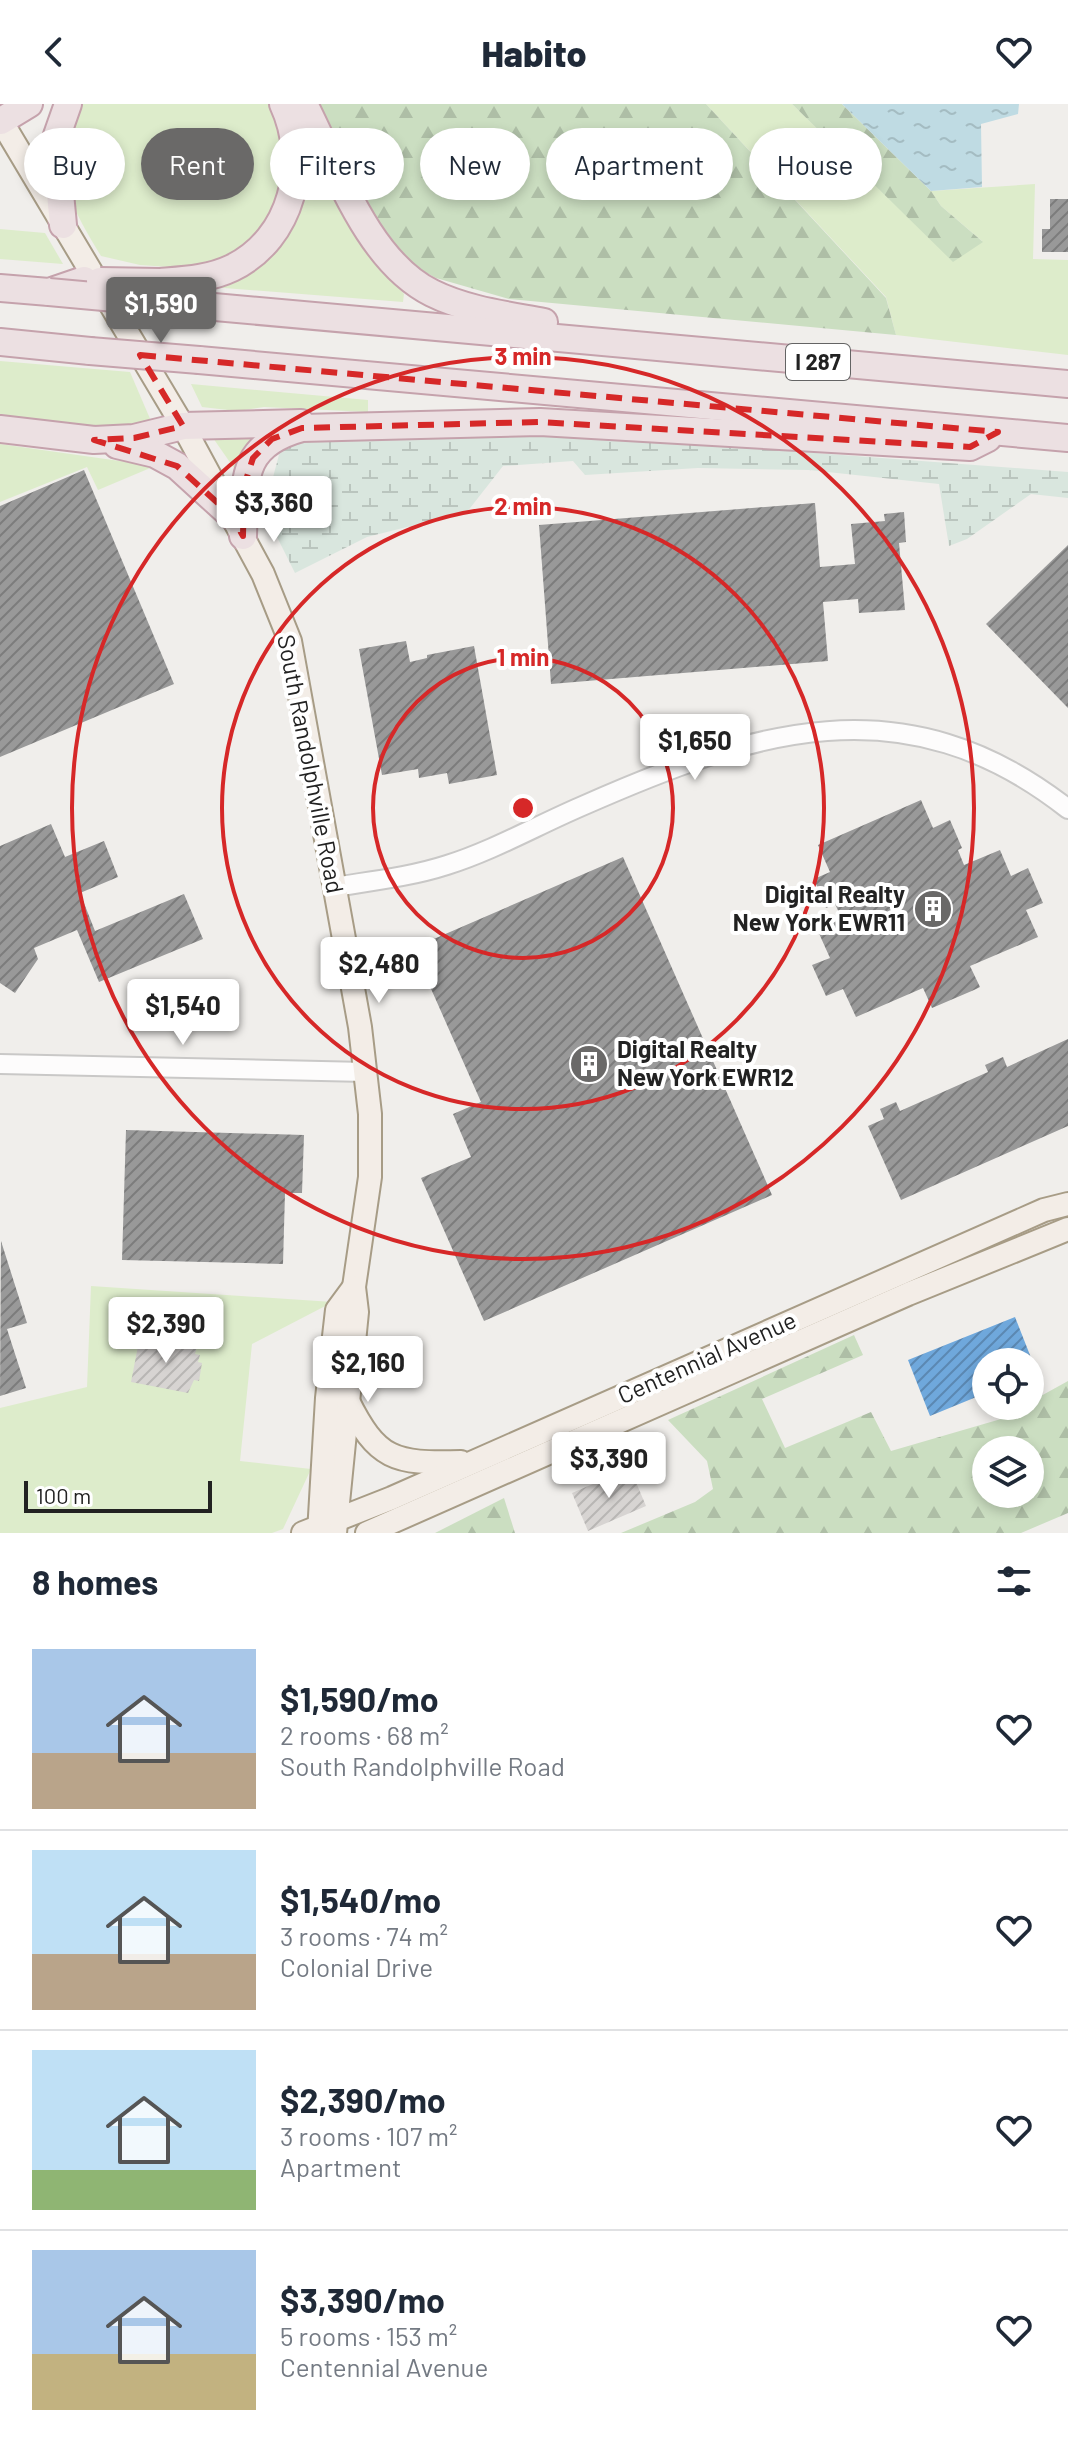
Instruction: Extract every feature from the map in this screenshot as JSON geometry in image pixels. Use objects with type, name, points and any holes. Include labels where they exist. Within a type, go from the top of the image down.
[{"type":"highway","points":[[1,120],[29,104]]},
{"type":"highway","points":[[63,225],[55,141],[68,104]]},
{"type":"highway","points":[[160,292],[232,268],[252,256],[278,225],[296,174],[296,145],[283,104]]},
{"type":"highway","points":[[304,104],[378,246],[394,268],[432,293],[456,303],[548,323],[569,339]]},
{"type":"highway","name":"I 287","points":[[0,288],[49,292],[160,292],[569,339],[1068,384]]},
{"type":"highway","name":"I 287","points":[[0,342],[1068,438]]},
{"type":"highway","points":[[94,440],[134,438],[183,426],[281,421],[328,425],[581,424],[970,447],[998,432]]},
{"type":"highway","points":[[238,526],[244,486],[253,458],[284,433],[328,425]]},
{"type":"highway","points":[[0,429],[94,440],[155,454],[177,466],[238,526]]},
{"type":"main road","name":"South Randolphville Road","points":[[1,120],[183,426],[238,526],[290,641],[366,1072],[370,1177],[354,1287],[357,1312],[346,1397],[323,1530]]},
{"type":"main road","name":"Centennial Avenue","points":[[323,1530],[470,1462],[1044,1210],[1068,1204]]},
{"type":"main road","name":"Centennial Avenue","points":[[367,1533],[908,1294],[1068,1229]]},
{"type":"main road","name":"South Randolphville Road","points":[[323,1530],[327,1398],[337,1310],[354,1287]]},
{"type":"main road","points":[[346,1397],[364,1433],[380,1450],[404,1460],[470,1462]]},
{"type":"street","points":[[334,887],[447,865],[667,770],[730,747],[784,734],[841,729],[889,732],[961,747],[1028,778],[1068,809]]},
{"type":"street","points":[[0,1064],[366,1072]]},
{"type":"highlighted area","points":[[140,355],[998,432],[970,447],[540,422],[302,428],[272,439],[253,458],[244,486],[243,536],[232,516],[177,466],[94,440],[134,438],[183,426]]},
{"type":"green space","points":[[77,104],[274,104],[279,128],[270,128],[270,200],[277,200],[269,225],[226,261],[198,269],[140,265],[101,256],[72,200],[125,200],[125,128],[69,126]]},
{"type":"green space","points":[[317,104],[706,104],[728,128],[546,128],[546,200],[733,200],[733,133],[749,150],[749,200],[795,200],[886,298],[896,335],[509,299],[436,278],[397,257],[367,200],[404,200],[404,128],[330,128]]},
{"type":"green space","points":[[706,104],[792,104],[817,128],[749,128],[749,150],[733,133],[733,128],[728,128]]},
{"type":"green space","points":[[792,104],[842,104],[867,128],[816,128]]},
{"type":"green space","points":[[882,143],[931,191],[941,206],[983,242],[953,262],[882,192]]},
{"type":"green space","points":[[1035,184],[1033,259],[1068,260],[1068,355],[896,335],[886,297],[796,200],[882,200],[882,192],[953,261],[982,241],[941,206],[931,191]]},
{"type":"green space","points":[[285,200],[342,200],[374,259],[404,294],[403,302],[198,286],[218,281]]},
{"type":"green space","points":[[0,229],[45,233],[63,264],[0,259]]},
{"type":"green space","points":[[0,361],[130,372],[151,421],[103,430],[0,414]]},
{"type":"green space","points":[[191,384],[368,400],[368,412],[264,407],[237,411],[202,407]]},
{"type":"green space","points":[[275,428],[236,471],[213,438]]},
{"type":"green space","points":[[576,435],[1068,472],[1068,498],[1031,494],[967,539],[949,546],[939,484],[809,470],[698,468],[585,475],[573,461],[503,466],[467,512],[367,537],[295,573],[264,511],[280,451],[301,436]]},
{"type":"green space","points":[[0,444],[155,466],[98,490],[87,467],[0,502]]},
{"type":"green space","points":[[91,1286],[333,1302],[252,1344],[240,1461],[311,1469],[283,1529],[272,1533],[0,1533],[0,1408],[87,1387]]},
{"type":"green space","points":[[854,1335],[863,1355],[762,1399],[785,1448],[871,1412],[891,1451],[998,1420],[1044,1420],[1044,1394],[1068,1381],[1068,1513],[1021,1533],[621,1533],[695,1502],[713,1489],[707,1461],[668,1420]]},
{"type":"green space","points":[[504,1498],[515,1533],[435,1533]]},
{"type":"water","points":[[842,104],[1019,104],[1018,114],[981,124],[982,187],[931,191],[882,143],[882,128],[867,128]]},
{"type":"building: Schools","points":[[1015,1317],[1027,1348],[972,1348],[972,1399],[930,1416],[908,1360]]},
{"type":"building: Industry","points":[[1050,199],[1068,199],[1068,252],[1042,252],[1042,229],[1050,229]]},
{"type":"building: Industry","points":[[84,470],[174,684],[0,757],[0,506]]},
{"type":"building: Industry","points":[[815,503],[820,567],[855,564],[851,524],[885,521],[884,514],[904,512],[906,542],[899,543],[905,610],[859,613],[858,599],[823,602],[828,661],[551,684],[539,525]]},
{"type":"building: Industry","points":[[1068,545],[1068,708],[986,624]]},
{"type":"building: Industry","points":[[406,641],[410,662],[427,658],[427,655],[474,646],[497,775],[449,784],[447,773],[419,778],[418,769],[382,775],[359,649]]},
{"type":"building: Industry","name":"Digital Realty New York EWR11","points":[[921,800],[933,828],[950,820],[962,848],[958,850],[964,865],[1000,850],[1011,876],[1028,868],[1043,903],[1026,910],[1038,937],[970,966],[980,987],[974,990],[932,1008],[923,988],[856,1017],[843,989],[826,996],[812,965],[830,958],[817,929],[842,919],[835,904],[826,908],[814,879],[830,872],[818,845]]},
{"type":"building: Industry","points":[[51,824],[65,857],[104,841],[118,877],[80,893],[95,931],[184,894],[203,939],[99,982],[77,930],[34,948],[38,959],[15,993],[0,983],[0,846]]},
{"type":"building: Industry","name":"Digital Realty New York EWR12","points":[[623,857],[772,1195],[484,1321],[421,1178],[471,1157],[453,1114],[481,1102],[413,948]]},
{"type":"building: Industry","points":[[1068,1039],[1068,1126],[901,1200],[868,1126],[884,1119],[880,1109],[896,1102],[900,1111],[988,1072],[985,1065],[1003,1057],[1007,1067]]},
{"type":"building: Industry","points":[[126,1130],[304,1135],[302,1193],[285,1193],[283,1264],[122,1260]]},
{"type":"building: Industry","points":[[1,1241],[27,1323],[7,1329],[26,1388],[0,1396]]},
{"type":"building: Other","points":[[140,1336],[197,1347],[195,1354],[200,1355],[198,1362],[202,1363],[199,1381],[194,1380],[188,1393],[131,1382]]},
{"type":"building: Other","points":[[630,1468],[646,1506],[588,1531],[572,1493]]},
{"type":"place","name":"Digital Realty New York EWR11","points":[[933,909]]},
{"type":"place","name":"Digital Realty New York EWR12","points":[[589,1064]]}]
